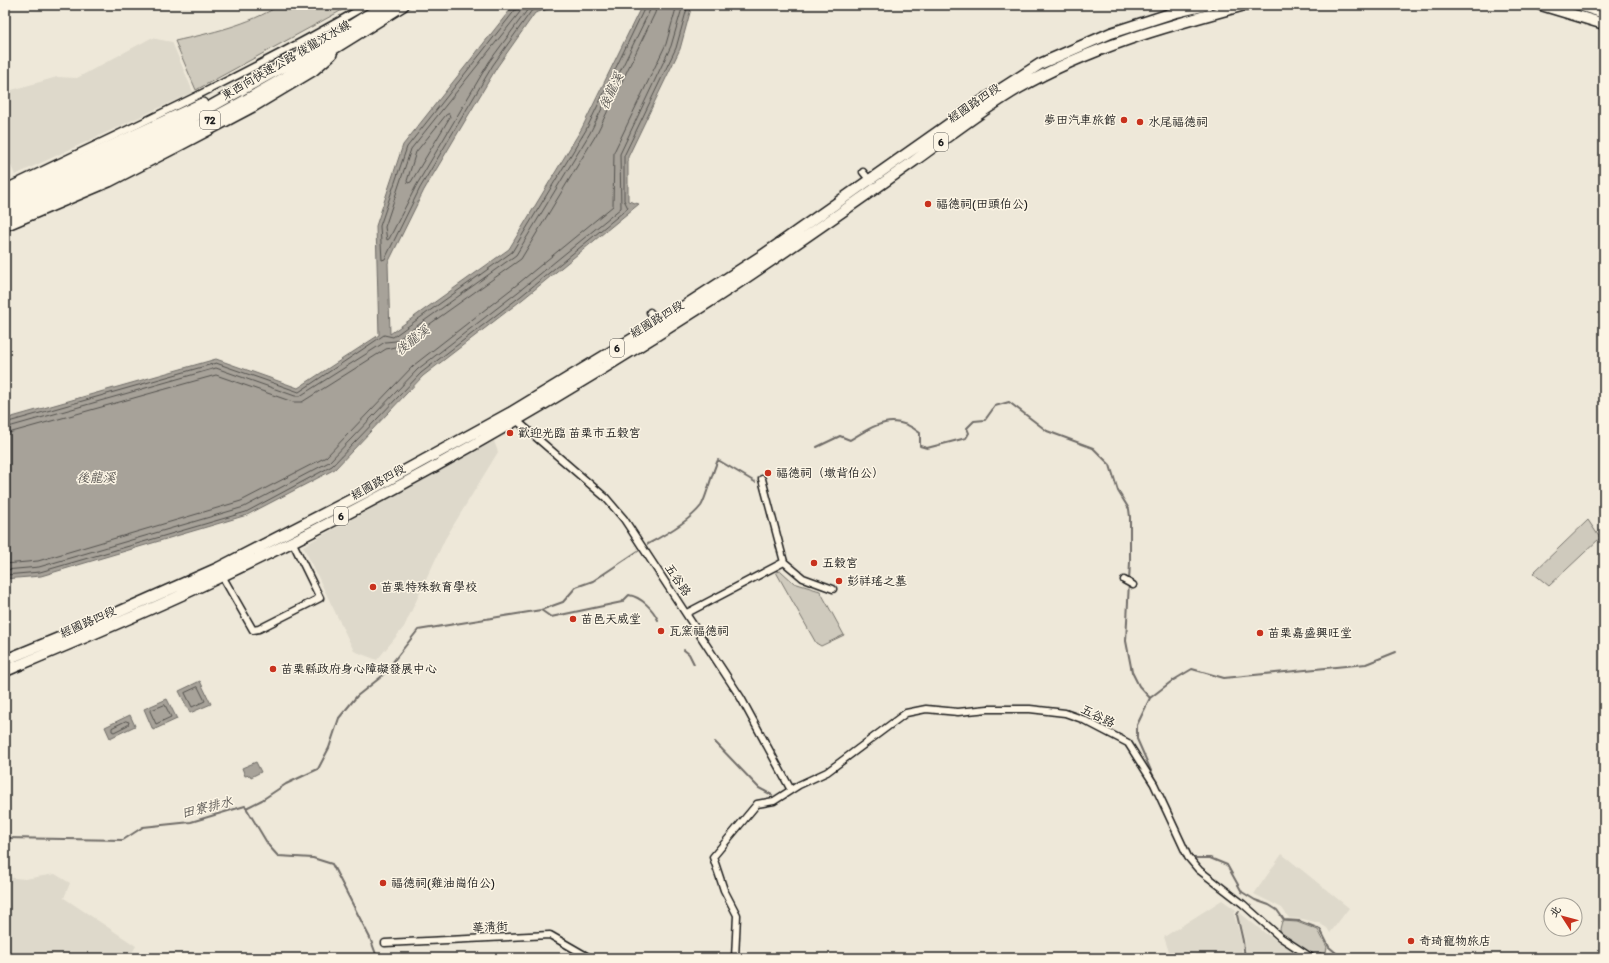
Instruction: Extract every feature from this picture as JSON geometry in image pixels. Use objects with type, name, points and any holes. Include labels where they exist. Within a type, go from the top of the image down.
[{"type":"highway","name":"東西向快速公路 後龍汶水線","points":[[5,207],[169,130],[319,46],[385,5]]},
{"type":"highway","name":"東西向快速公路 後龍汶水線","points":[[5,215],[103,173],[209,121],[403,5]]},
{"type":"highway","points":[[5,225],[109,181],[253,106],[313,70],[325,61],[340,44]]},
{"type":"highway","points":[[5,196],[201,105],[298,52],[319,46]]},
{"type":"main road","name":"經國路四段","points":[[5,660],[292,541],[372,500],[768,263],[869,180],[973,107],[1040,64],[1111,34],[1173,13],[1207,5]]},
{"type":"main road","name":"經國路四段","points":[[869,180],[1020,87],[1096,50],[1139,34],[1245,5]]},
{"type":"main road","points":[[1541,5],[1604,24]]},
{"type":"main road","points":[[1579,5],[1604,13]]},
{"type":"main road","name":"經國路四段","points":[[5,671],[82,639],[220,572],[368,491],[513,416]]},
{"type":"street","points":[[5,188],[158,116],[302,43],[367,5]]},
{"type":"street","points":[[650,312],[659,327]]},
{"type":"street","name":"五谷路","points":[[513,416],[611,504],[624,519],[687,613],[741,698],[791,790]]},
{"type":"street","points":[[762,479],[784,562],[803,578],[833,589]]},
{"type":"street","points":[[220,572],[253,630],[259,629],[302,609],[320,598],[292,541]]},
{"type":"street","points":[[687,613],[784,562]]},
{"type":"street","points":[[1124,580],[1133,585]]},
{"type":"street","name":"五谷路","points":[[735,958],[736,915],[724,890],[713,857],[756,804],[774,801],[791,790],[826,772],[906,713],[926,709],[958,712],[988,709],[1030,709],[1065,713],[1082,719],[1128,744],[1154,784],[1188,857],[1199,870],[1243,904],[1280,937],[1312,958]]},
{"type":"street","name":"華清街","points":[[385,943],[550,935],[590,958]]},
{"type":"shaded area","points":[[280,5],[343,5],[344,9],[196,90],[175,41],[242,23]]},
{"type":"shaded area","points":[[151,38],[172,42],[193,92],[15,175],[5,151],[5,92],[57,77],[77,78]]},
{"type":"shaded area","name":"苗栗特殊教育學校","points":[[494,441],[498,452],[445,539],[404,627],[377,660],[354,651],[303,546]]},
{"type":"shaded area","points":[[1588,520],[1600,538],[1549,586],[1533,573]]},
{"type":"shaded area","points":[[781,571],[794,583],[820,591],[844,635],[821,646],[816,643],[776,572]]},
{"type":"shaded area","points":[[1282,854],[1349,908],[1330,933],[1327,928],[1319,923],[1303,919],[1289,918],[1282,908],[1254,894]]},
{"type":"shaded area","points":[[55,874],[70,883],[64,898],[136,946],[129,958],[5,958],[5,877],[25,879]]},
{"type":"shaded area","points":[[1222,900],[1236,910],[1234,915],[1242,942],[1242,958],[1171,958],[1164,937]]},
{"type":"shaded area","points":[[1240,913],[1265,933],[1305,958],[1246,958],[1245,941],[1238,916]]},
{"type":"shaded area","points":[[1282,921],[1297,922],[1318,930],[1327,947],[1325,958],[1319,958],[1279,933]]},
{"type":"water","name":"後龍溪","points":[[514,5],[557,5],[535,13],[497,67],[424,190],[388,263],[390,334],[509,249],[582,128],[642,5],[692,5],[680,49],[628,157],[628,201],[639,204],[523,299],[423,376],[335,469],[247,515],[41,576],[5,579],[5,419],[216,359],[298,388],[379,335],[376,226],[403,145]]},
{"type":"water","points":[[200,681],[211,704],[190,713],[179,691]]},
{"type":"water","points":[[167,699],[177,719],[153,730],[144,709]]},
{"type":"water","points":[[130,715],[135,726],[110,738],[105,727]]},
{"type":"water","points":[[256,762],[261,772],[251,777],[250,775],[245,776],[242,768]]},
{"type":"waterway","points":[[817,447],[840,436],[850,440],[876,426],[893,422],[911,427],[920,433],[920,446],[927,448],[966,438],[969,433],[967,428],[974,421],[985,420],[995,406],[1009,402],[1047,431],[1093,448],[1110,465],[1118,491],[1129,509],[1130,562],[1126,641],[1132,672],[1139,686],[1150,698],[1137,725],[1137,739],[1156,782]]},
{"type":"waterway","points":[[648,544],[683,522],[701,506],[718,460],[755,482]]},
{"type":"waterway","points":[[246,808],[262,800],[286,784],[318,769],[329,748],[339,718],[357,696],[381,677],[418,630],[541,610],[563,602],[576,587],[593,581],[638,551]]},
{"type":"waterway","points":[[541,610],[551,617],[622,602],[629,595],[638,598],[646,604],[658,620]]},
{"type":"waterway","points":[[684,650],[689,654],[694,664]]},
{"type":"waterway","points":[[1150,698],[1172,681],[1192,669],[1224,678],[1366,664],[1396,652]]},
{"type":"waterway","points":[[715,742],[759,788],[772,795]]},
{"type":"waterway","points":[[1158,786],[1192,858],[1210,858],[1227,865],[1242,892],[1277,910],[1284,920],[1299,921],[1320,929],[1329,947],[1342,958]]},
{"type":"waterway","name":"田寮排水","points":[[5,838],[123,840],[143,827],[191,822],[245,806],[269,846],[278,856],[313,858],[332,864],[370,938],[377,957],[379,958]]},
{"type":"waterway","points":[[1239,911],[1237,915],[1245,958]]},
{"type":"waterway","points":[[1269,924],[1279,931]]},
{"type":"waterway","points":[[1320,953],[1327,958]]},
{"type":"place","name":"夢田汽車旅館","points":[[1124,120]]},
{"type":"place","name":"水尾福德祠","points":[[1140,122]]},
{"type":"place","name":"福德祠(田頭伯公)","points":[[928,204]]},
{"type":"place","name":"歡迎光臨 苗栗市五穀宮","points":[[510,433]]},
{"type":"place","name":"福德祠（墩背伯公）","points":[[768,473]]},
{"type":"place","name":"五穀宮","points":[[814,563]]},
{"type":"place","name":"彭祥瑤之墓","points":[[839,581]]},
{"type":"place","name":"苗栗特殊教育學校","points":[[373,587]]},
{"type":"place","name":"苗邑天威堂","points":[[573,619]]},
{"type":"place","name":"瓦窯福德祠","points":[[661,631]]},
{"type":"place","name":"苗栗嘉盛興旺堂","points":[[1260,633]]},
{"type":"place","name":"苗栗縣政府身心障礙發展中心","points":[[273,669]]},
{"type":"place","name":"福德祠(雞油崗伯公)","points":[[383,883]]},
{"type":"place","name":"奇琦寵物旅店","points":[[1411,941]]}]
